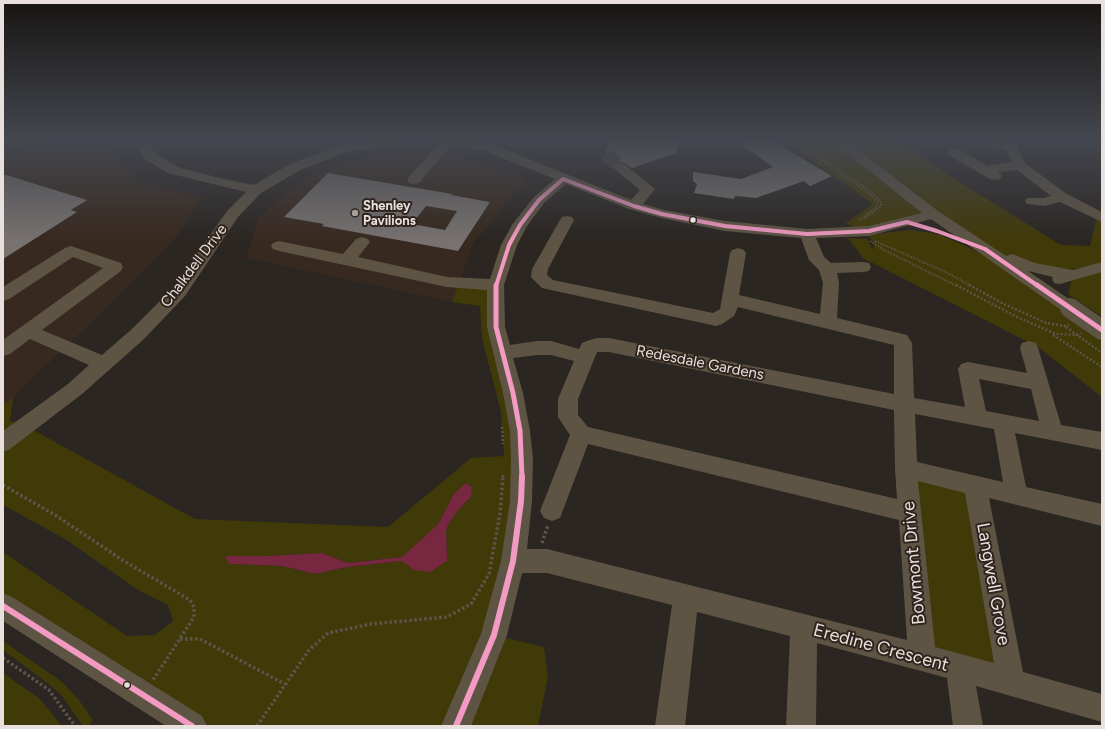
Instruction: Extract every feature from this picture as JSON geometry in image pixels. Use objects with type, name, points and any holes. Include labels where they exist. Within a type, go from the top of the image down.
[{"type":"street","points":[[188,174],[256,190]]},
{"type":"street","name":"Chalkdell Drive","points":[[3,443],[75,389],[138,334],[179,292],[232,214],[256,190],[282,174]]},
{"type":"street","points":[[414,180],[419,174]]},
{"type":"street","points":[[554,174],[634,206],[725,226],[807,234],[868,234],[933,214]]},
{"type":"street","points":[[628,174],[648,189],[634,206]]},
{"type":"street","points":[[881,174],[933,214],[1102,330]]},
{"type":"street","points":[[1030,174],[1062,197],[1102,218]]},
{"type":"street","points":[[456,726],[524,561],[520,431],[496,327],[496,284],[509,245],[520,226],[539,200],[563,178]]},
{"type":"street","points":[[1042,203],[1062,197]]},
{"type":"street","points":[[567,220],[540,269],[539,277],[548,284],[716,320],[728,312],[738,253]]},
{"type":"street","points":[[907,222],[937,231],[1032,267],[1072,275]]},
{"type":"street","points":[[730,299],[828,323],[831,283],[827,268],[817,260],[807,234]]},
{"type":"street","points":[[347,260],[362,242]]},
{"type":"street","points":[[279,246],[447,282],[496,284]]},
{"type":"street","points":[[3,295],[71,251],[115,267],[3,349]]},
{"type":"street","points":[[827,268],[863,267]]},
{"type":"street","points":[[1040,287],[1072,275],[1102,267]]},
{"type":"street","name":"Bowmont Drive","points":[[828,323],[901,340],[903,342],[906,469],[922,658]]},
{"type":"street","points":[[28,331],[104,364]]},
{"type":"street","name":"Redesdale Gardens","points":[[581,434],[568,417],[568,399],[589,348],[597,345],[609,345],[904,404]]},
{"type":"street","points":[[503,353],[538,348],[551,348],[585,357]]},
{"type":"street","points":[[1029,348],[1037,382],[1052,430]]},
{"type":"street","points":[[977,418],[968,369],[1037,382]]},
{"type":"street","points":[[904,404],[1052,430],[1102,441]]},
{"type":"street","points":[[1003,422],[1016,495]]},
{"type":"street","points":[[552,511],[581,434],[909,512]]},
{"type":"street","points":[[906,469],[1102,515]]},
{"type":"street","name":"Langwell Grove","points":[[975,486],[1011,683]]},
{"type":"street","name":"Eredine Crescent","points":[[524,561],[547,561],[922,658],[1102,708]]},
{"type":"street","points":[[670,726],[686,597]]},
{"type":"street","points":[[3,606],[192,726]]},
{"type":"street","name":"Eredine Crescent","points":[[801,726],[804,627]]},
{"type":"street","name":"Eredine Crescent","points":[[959,668],[968,726]]},
{"type":"path","points":[[841,174],[870,194],[878,202],[876,208],[860,219],[857,224],[868,234]]},
{"type":"path","points":[[846,174],[869,190],[881,201],[881,206],[861,222],[868,234],[867,239],[884,250],[954,284],[1014,316],[1046,330],[1102,367]]},
{"type":"path","points":[[1065,326],[1102,353]]},
{"type":"path","points":[[501,419],[503,448]]},
{"type":"path","points":[[256,726],[309,650],[328,633],[371,624],[447,617],[471,604],[490,574],[500,513],[503,469]]},
{"type":"path","points":[[3,485],[55,515],[124,561],[190,600],[194,607],[194,617],[144,696]]},
{"type":"path","points":[[524,561],[552,511]]},
{"type":"path","points":[[179,639],[200,638],[285,684]]},
{"type":"path","points":[[3,658],[49,690],[75,726]]},
{"type":"shaded area","points":[[3,174],[130,174],[135,181],[202,198],[171,244],[13,398],[3,405]]},
{"type":"shaded area","name":"Shenley Pavilions","points":[[315,174],[512,174],[526,179],[474,242],[452,302],[246,258],[259,217],[304,178]]},
{"type":"shaded area","points":[[831,174],[947,174],[1061,245],[1090,246],[1096,219],[1102,222],[1102,268],[1058,269],[1031,267],[988,251],[933,214],[861,231],[846,223],[873,204]]},
{"type":"shaded area","points":[[910,230],[938,234],[966,246],[990,259],[1102,339],[1102,397],[1038,347],[863,258],[848,238],[867,239],[873,250],[874,243],[868,235]]},
{"type":"shaded area","points":[[1102,269],[1101,316],[1068,294],[1071,282],[1087,273]]},
{"type":"shaded area","points":[[458,285],[496,287],[520,431],[494,635],[544,647],[548,676],[538,726],[192,726],[3,606],[3,552],[127,636],[155,635],[173,621],[168,605],[138,590],[65,539],[3,505],[3,405],[13,398],[10,421],[26,426],[195,519],[388,527],[471,458],[504,456],[501,412],[482,338],[480,306],[452,302]],"holes":[[[454,494],[469,500],[458,509],[448,525],[446,531],[447,561],[430,572],[408,566],[403,561],[347,567],[315,574],[282,566],[229,564],[225,556],[265,556],[322,553],[347,563],[402,557],[438,524]]]},
{"type":"shaded area","points":[[910,472],[971,488],[1006,677],[926,654]]},
{"type":"shaded area","points":[[466,483],[472,487],[471,497],[458,510],[448,525],[446,531],[447,561],[430,572],[414,570],[402,561],[347,567],[315,574],[282,566],[229,564],[225,556],[265,556],[322,553],[348,563],[402,557],[438,524],[454,494]]},
{"type":"shaded area","points":[[3,641],[62,682],[79,700],[93,720],[89,726],[83,726],[62,696],[50,685],[3,650]]},
{"type":"shaded area","points":[[3,673],[40,699],[62,726],[3,726]]},
{"type":"building","points":[[3,174],[87,200],[71,210],[77,212],[3,259]]},
{"type":"building","name":"Shenley Pavilions","points":[[327,174],[452,194],[451,195],[490,202],[458,251],[322,226],[324,224],[284,217]],"holes":[[[426,206],[457,211],[445,230],[412,224]]]},
{"type":"building","points":[[693,174],[707,174],[741,179],[754,174],[829,174],[832,176],[810,186],[804,181],[756,198],[735,196],[734,199],[694,193],[697,184],[693,181]]},
{"type":"transit line","points":[[563,179],[634,206],[662,214],[725,226],[807,234],[869,231],[907,222],[937,231],[985,249],[1102,330]]},
{"type":"transit line","points":[[456,726],[494,635],[513,561],[521,501],[522,459],[520,431],[513,393],[496,327],[496,285],[509,245],[520,225],[539,200],[563,179]]},
{"type":"transit line","points":[[3,606],[192,726]]},
{"type":"place","name":"Shenley Pavilions","points":[[355,213]]}]
